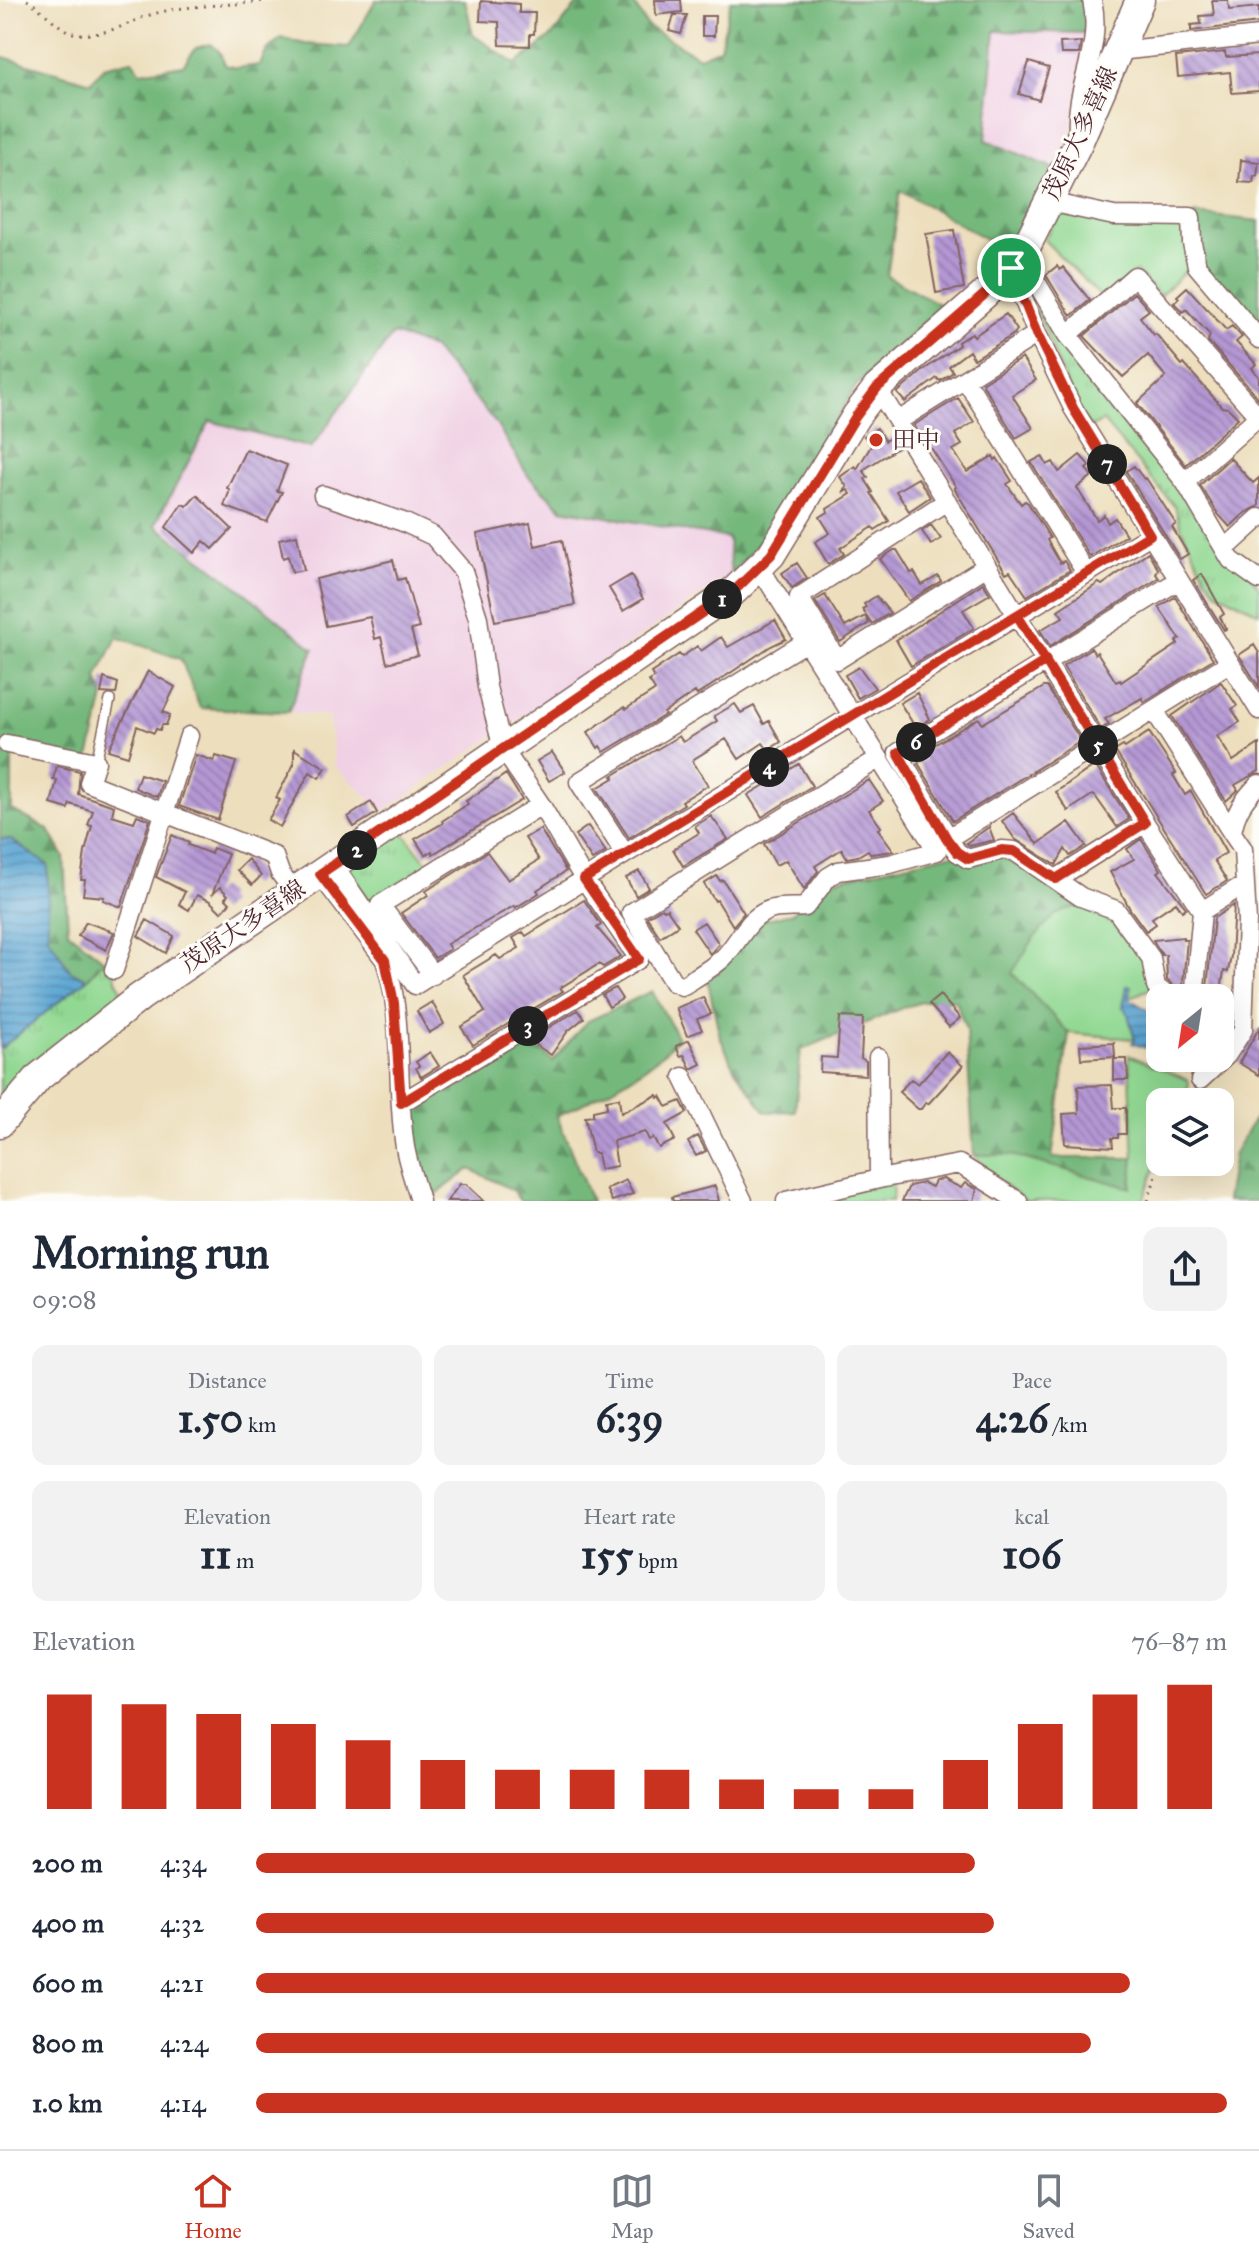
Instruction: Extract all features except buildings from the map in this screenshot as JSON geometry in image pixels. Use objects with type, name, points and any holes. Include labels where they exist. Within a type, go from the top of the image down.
[{"type":"main road","name":"茂原大多喜線","points":[[0,1123],[39,1077],[140,997],[735,590],[760,568],[877,388],[985,294],[1016,262],[1079,141],[1140,0]]},
{"type":"street","points":[[1079,141],[1077,114],[1093,54],[1092,0]]},
{"type":"street","points":[[1118,51],[1259,36]]},
{"type":"street","points":[[1049,202],[1114,216],[1191,217],[1197,266],[1259,339]]},
{"type":"street","points":[[1016,262],[1037,334],[1073,408],[1259,710]]},
{"type":"street","points":[[1016,262],[1068,335],[1185,482],[1231,560],[1259,580]]},
{"type":"street","points":[[1068,335],[1135,276],[1258,416],[1185,482]]},
{"type":"street","points":[[898,421],[1037,334]]},
{"type":"street","points":[[965,379],[1086,573]]},
{"type":"street","points":[[877,388],[1202,911],[1195,984]]},
{"type":"street","points":[[323,495],[390,517],[433,536],[463,571],[478,618],[487,687],[503,749],[541,805],[584,879],[639,959],[401,1103]]},
{"type":"street","points":[[947,501],[799,597],[837,660],[987,566]]},
{"type":"street","points":[[1225,549],[1259,518]]},
{"type":"street","points":[[327,870],[415,985],[1150,535]]},
{"type":"street","points":[[760,568],[804,643],[937,851],[890,864],[838,871],[828,877],[805,907],[773,909],[763,914],[746,926],[727,954],[715,965],[682,986],[673,982],[631,913],[878,759]]},
{"type":"street","points":[[1155,984],[1151,958],[1116,910],[1081,897],[1014,851],[1002,850],[968,859],[957,852],[898,753],[1179,580]]},
{"type":"street","points":[[625,854],[579,782],[804,643]]},
{"type":"street","points":[[947,839],[1229,663]]},
{"type":"street","points":[[1154,710],[1243,849],[1252,987],[1243,1030],[1227,1055],[1200,1080]]},
{"type":"street","points":[[114,970],[189,736]]},
{"type":"street","points":[[7,744],[96,762],[89,783],[274,856],[280,873],[293,891]]},
{"type":"street","points":[[1232,833],[1234,818],[1243,801],[1259,784]]},
{"type":"street","points":[[433,975],[380,905],[541,805]]},
{"type":"street","points":[[1056,879],[1145,823]]},
{"type":"street","points":[[327,870],[385,960],[394,1003],[405,1147],[420,1201]]},
{"type":"street","points":[[1202,911],[1235,890],[1245,892]]},
{"type":"street","points":[[878,1057],[879,1179]]},
{"type":"street","points":[[683,1077],[743,1201]]},
{"type":"street","points":[[786,1201],[959,1164],[1018,1201]]},
{"type":"lane","points":[[96,762],[110,700]]},
{"type":"path","points":[[27,0],[62,28],[76,34],[102,32],[130,25],[140,18],[201,5],[269,0]]},
{"type":"path","points":[[1148,1201],[1156,1176]]},
{"type":"shaded area","points":[[995,31],[1089,33],[1070,133],[1053,168],[986,140]]},
{"type":"shaded area","points":[[393,334],[433,348],[495,422],[529,477],[562,509],[728,538],[731,574],[384,811],[335,767],[329,716],[288,712],[314,649],[155,525],[210,421],[311,448]]},
{"type":"green space","points":[[376,0],[465,0],[473,35],[516,64],[552,36],[581,0],[632,0],[647,26],[699,57],[720,48],[731,0],[1087,0],[1089,33],[995,31],[986,140],[1053,168],[1027,222],[1005,250],[900,190],[887,276],[942,306],[856,386],[770,531],[731,574],[728,538],[562,509],[529,477],[495,422],[433,348],[393,334],[311,448],[210,421],[155,525],[314,649],[288,712],[200,708],[181,659],[117,637],[97,678],[104,697],[87,766],[12,751],[12,810],[49,830],[64,857],[68,931],[104,960],[87,979],[70,971],[48,936],[48,865],[11,840],[0,839],[0,56],[91,82],[104,67],[132,60],[141,72],[183,65],[196,48],[211,44],[219,51],[225,65],[236,68],[260,65],[267,50],[281,38],[305,44],[349,47]]},
{"type":"green space","points":[[1061,210],[1185,220],[1193,264],[1160,296],[1136,271],[1103,299],[1044,240]]},
{"type":"green space","points":[[1194,214],[1259,221],[1259,331],[1202,265]]},
{"type":"green space","points":[[1022,275],[1259,587],[1259,613],[1216,591],[1181,527],[1175,507],[1103,421],[1090,428],[1075,404]]},
{"type":"green space","points":[[400,828],[431,868],[371,905],[347,875],[349,862]]},
{"type":"green space","points":[[1002,853],[1084,903],[1012,973],[1069,1033],[1052,1158],[1134,1158],[1131,1188],[1011,1155],[974,1155],[966,1029],[955,1000],[925,1001],[902,1008],[801,1050],[795,1111],[766,1112],[734,1068],[720,1037],[708,982],[704,977],[754,922],[792,913],[829,881],[946,855]]},
{"type":"green space","points":[[1084,903],[1113,914],[1146,961],[1151,984],[1146,984],[1146,991],[1129,998],[1127,1010],[1135,1039],[1069,1033],[1012,973],[1034,938],[1055,915]]},
{"type":"green space","points":[[104,960],[111,962],[123,992],[25,1070],[0,1101],[0,1049],[87,979]]},
{"type":"green space","points":[[652,991],[678,1038],[637,1073],[557,1116],[591,1201],[520,1201],[513,1190],[470,1169],[427,1201],[406,1112],[413,1102],[524,1035],[553,1061],[586,1022]]},
{"type":"green space","points":[[1129,1055],[1146,1062],[1146,1072],[1169,1072],[1188,1080],[1189,1085],[1187,1088],[1146,1088],[1146,1176],[1152,1176],[1143,1201],[1026,1201],[999,1181],[974,1155],[1011,1155],[1131,1188],[1134,1158]]},
{"type":"green space","points":[[1259,1111],[1259,1201],[1226,1201],[1230,1176],[1234,1176],[1234,1153]]},
{"type":"green space","points":[[893,1181],[892,1201],[804,1201]]},
{"type":"water","points":[[0,839],[11,840],[48,865],[48,936],[70,971],[87,979],[0,1049]]},
{"type":"water","points":[[1127,986],[1131,987],[1130,999],[1146,1009],[1146,1048],[1132,1043],[1135,1039],[1123,1007]]},
{"type":"place","name":"田中","points":[[876,440]]},
{"type":"route","points":[[1011,268],[877,388],[856,416],[771,555],[735,590],[320,874],[385,960],[389,971],[401,1103],[639,959],[584,879],[1017,615],[1097,744],[1145,823],[1056,879],[1014,851],[1002,850],[968,859],[957,852],[947,839],[898,753],[1046,661],[1017,615],[1150,535],[1073,408],[1037,334],[1011,268]]}]
